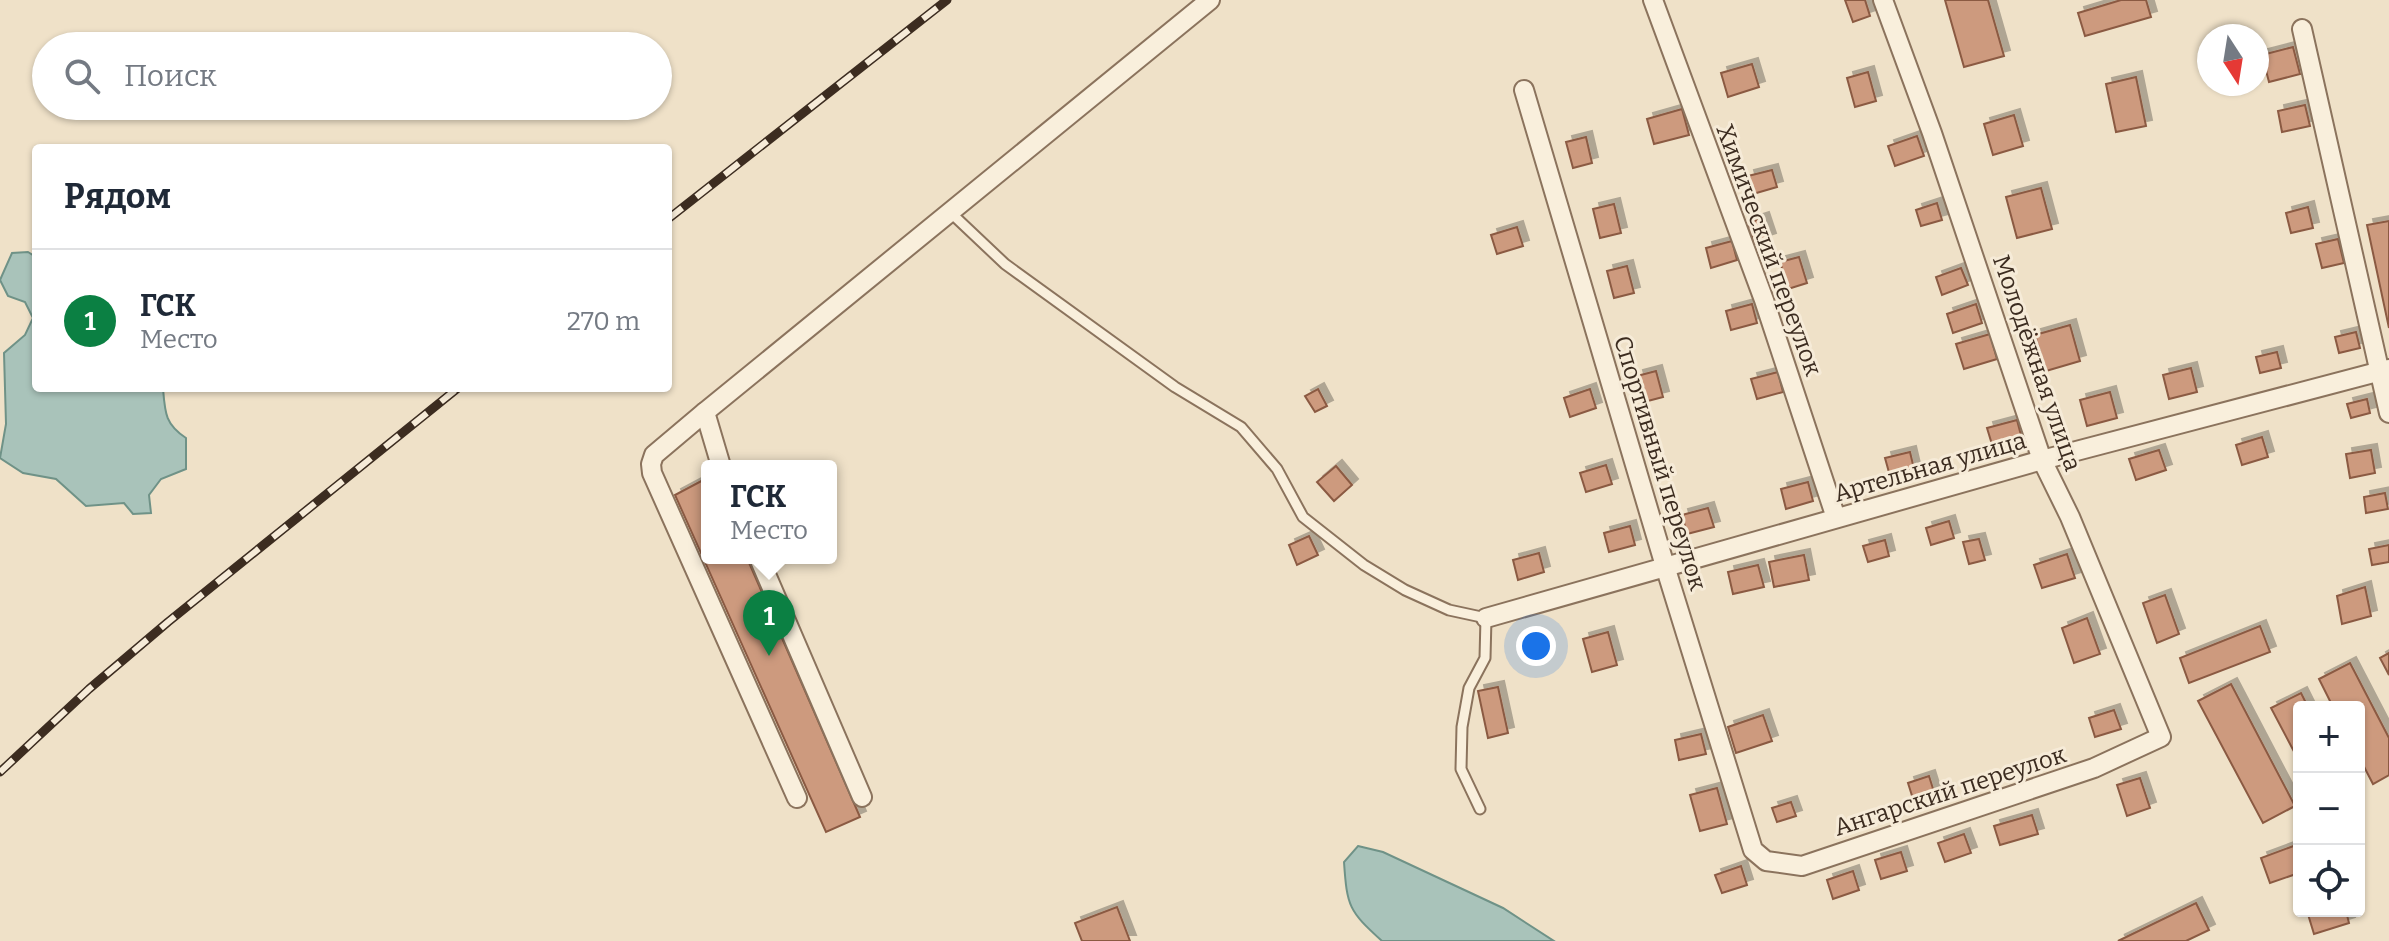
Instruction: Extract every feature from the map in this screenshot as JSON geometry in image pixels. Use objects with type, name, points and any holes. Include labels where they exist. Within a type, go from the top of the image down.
[{"type":"street","points":[[797,798],[652,473],[654,455],[1210,0]]},
{"type":"street","name":"Химический переулок","points":[[1653,0],[1764,300],[1836,518]]},
{"type":"street","name":"Молодёжная улица","points":[[1883,0],[1938,148],[2042,460],[2070,517],[2161,737]]},
{"type":"street","points":[[2302,29],[2385,370],[2389,413]]},
{"type":"street","name":"Спортивный переулок","points":[[1524,90],[1753,850]]},
{"type":"street","name":"Артельная улица","points":[[1486,618],[2042,460],[2385,370]]},
{"type":"street","points":[[705,412],[719,460]]},
{"type":"street","points":[[762,564],[862,797]]},
{"type":"street","name":"Ангарский переулок","points":[[1753,850],[1766,861],[1802,866],[2094,768],[2161,737]]},
{"type":"lane","points":[[950,212],[1005,264],[1175,387],[1241,427],[1277,469],[1303,517],[1364,565],[1405,590],[1449,610],[1486,618],[1485,658],[1469,688],[1462,727],[1461,769],[1480,809]]},
{"type":"water","points":[[12,253],[32,254],[32,316],[25,302],[8,296],[0,280]]},
{"type":"water","points":[[32,320],[32,392],[163,392],[167,417],[186,438],[186,469],[161,479],[149,495],[151,513],[133,514],[124,503],[86,506],[56,479],[23,473],[0,458],[6,424],[4,353],[25,335]]},
{"type":"water","points":[[1358,846],[1383,852],[1503,908],[1554,941],[1382,941],[1356,915],[1349,899],[1344,862]]},
{"type":"building","points":[[1845,0],[1865,0],[1870,16],[1853,22]]},
{"type":"building","points":[[1945,0],[1988,0],[2004,56],[1964,67]]},
{"type":"building","points":[[2121,0],[2146,0],[2151,17],[2085,36],[2078,13]]},
{"type":"building","points":[[2293,47],[2300,74],[2269,82],[2269,53]]},
{"type":"building","points":[[1752,64],[1759,87],[1728,97],[1721,73]]},
{"type":"building","points":[[1868,72],[1876,101],[1855,107],[1847,78]]},
{"type":"building","points":[[2136,77],[2146,126],[2116,132],[2106,84]]},
{"type":"building","points":[[2305,105],[2310,126],[2282,132],[2278,111]]},
{"type":"building","points":[[1682,109],[1689,135],[1654,144],[1647,119]]},
{"type":"building","points":[[2014,115],[2023,146],[1993,155],[1984,124]]},
{"type":"building","points":[[1917,136],[1924,156],[1895,166],[1888,146]]},
{"type":"building","points":[[1586,137],[1592,163],[1573,168],[1566,142]]},
{"type":"building","points":[[1772,170],[1777,187],[1753,194],[1748,176]]},
{"type":"building","points":[[2041,188],[2052,229],[2017,238],[2006,197]]},
{"type":"building","points":[[1937,203],[1942,220],[1921,226],[1916,210]]},
{"type":"building","points":[[1614,204],[1621,233],[1600,238],[1593,209]]},
{"type":"building","points":[[2308,207],[2313,228],[2291,233],[2286,213]]},
{"type":"building","points":[[1763,218],[1770,239],[1755,244],[1748,223]]},
{"type":"building","points":[[2389,221],[2389,328],[2367,225]]},
{"type":"building","points":[[1517,227],[1523,246],[1497,254],[1491,235]]},
{"type":"building","points":[[2338,239],[2344,263],[2322,268],[2316,244]]},
{"type":"building","points":[[1732,241],[1737,260],[1711,268],[1706,248]]},
{"type":"building","points":[[1799,257],[1807,283],[1788,289],[1780,262]]},
{"type":"building","points":[[1627,266],[1634,293],[1614,298],[1607,271]]},
{"type":"building","points":[[1961,268],[1968,285],[1942,295],[1936,277]]},
{"type":"building","points":[[1752,304],[1757,323],[1731,330],[1726,311]]},
{"type":"building","points":[[1976,304],[1982,323],[1953,333],[1947,314]]},
{"type":"building","points":[[2070,325],[2080,361],[2046,371],[2035,335]]},
{"type":"building","points":[[2356,332],[2360,348],[2339,353],[2335,337]]},
{"type":"building","points":[[1990,334],[1997,359],[1964,369],[1956,344]]},
{"type":"building","points":[[2277,352],[2281,368],[2260,373],[2256,357]]},
{"type":"building","points":[[2191,368],[2197,392],[2169,399],[2163,375]]},
{"type":"building","points":[[1656,371],[1663,397],[1644,402],[1637,376]]},
{"type":"building","points":[[1778,372],[1783,392],[1757,399],[1751,379]]},
{"type":"building","points":[[1318,389],[1327,406],[1315,412],[1305,396]]},
{"type":"building","points":[[1590,389],[1596,408],[1570,417],[1564,398]]},
{"type":"building","points":[[2110,392],[2117,418],[2087,426],[2080,400]]},
{"type":"building","points":[[2367,399],[2370,413],[2351,418],[2347,404]]},
{"type":"building","points":[[2017,420],[2023,443],[1994,451],[1987,428]]},
{"type":"building","points":[[2262,437],[2268,457],[2242,465],[2236,445]]},
{"type":"building","points":[[2159,450],[2166,470],[2136,480],[2129,459]]},
{"type":"building","points":[[2371,450],[2375,473],[2350,478],[2346,454]]},
{"type":"building","points":[[1910,452],[1914,469],[1890,476],[1885,458]]},
{"type":"building","points":[[1606,465],[1612,484],[1586,492],[1580,473]]},
{"type":"building","points":[[1336,466],[1352,485],[1334,501],[1317,482]]},
{"type":"building","points":[[701,481],[701,553],[675,495]]},
{"type":"building","points":[[1808,482],[1813,501],[1786,509],[1781,489]]},
{"type":"building","points":[[2385,493],[2388,509],[2366,513],[2364,497]]},
{"type":"building","points":[[1708,508],[1714,527],[1687,534],[1682,515]]},
{"type":"building","points":[[1949,521],[1954,538],[1931,545],[1926,528]]},
{"type":"building","points":[[1630,526],[1635,545],[1609,552],[1604,533]]},
{"type":"building","points":[[1309,536],[1318,555],[1297,565],[1289,545]]},
{"type":"building","points":[[1979,539],[1985,560],[1969,564],[1963,542]]},
{"type":"building","points":[[1885,540],[1889,556],[1868,562],[1863,546]]},
{"type":"building","points":[[2389,545],[2389,562],[2372,565],[2369,549]]},
{"type":"building","points":[[1539,553],[1544,572],[1518,580],[1513,560]]},
{"type":"building","points":[[2067,554],[2075,578],[2042,588],[2034,565]]},
{"type":"building","points":[[1804,555],[1809,580],[1774,587],[1769,562]]},
{"type":"building","points":[[706,564],[750,564],[860,817],[826,832]]},
{"type":"building","points":[[1758,565],[1764,587],[1733,594],[1728,572]]},
{"type":"building","points":[[2365,587],[2371,616],[2342,624],[2337,596]]},
{"type":"building","points":[[2165,595],[2179,634],[2157,643],[2143,603]]},
{"type":"building","points":[[2087,618],[2100,654],[2074,663],[2062,628]]},
{"type":"building","points":[[2260,626],[2270,652],[2189,683],[2180,658]]},
{"type":"building","points":[[1608,632],[1617,665],[1592,672],[1583,639]]},
{"type":"building","points":[[2389,653],[2389,675],[2380,658]]},
{"type":"building","points":[[2350,663],[2389,738],[2389,775],[2373,784],[2365,769],[2365,701],[2330,701],[2319,679]]},
{"type":"building","points":[[2231,684],[2293,807],[2263,823],[2198,701]]},
{"type":"building","points":[[1498,687],[1508,733],[1488,738],[1478,691]]},
{"type":"building","points":[[2301,693],[2305,701],[2293,701],[2293,750],[2271,708]]},
{"type":"building","points":[[2114,710],[2121,729],[2095,737],[2089,718]]},
{"type":"building","points":[[1763,715],[1772,741],[1736,753],[1728,727]]},
{"type":"building","points":[[1701,734],[1706,754],[1679,760],[1675,740]]},
{"type":"building","points":[[1929,776],[1934,792],[1913,799],[1908,783]]},
{"type":"building","points":[[2140,778],[2150,808],[2127,816],[2117,785]]},
{"type":"building","points":[[1717,788],[1727,824],[1700,831],[1690,795]]},
{"type":"building","points":[[1791,802],[1796,816],[1777,822],[1772,808]]},
{"type":"building","points":[[2032,815],[2038,834],[2000,845],[1994,826]]},
{"type":"building","points":[[1964,834],[1971,853],[1945,862],[1938,843]]},
{"type":"building","points":[[2293,846],[2293,875],[2270,883],[2261,858]]},
{"type":"building","points":[[1901,852],[1907,871],[1881,879],[1875,860]]},
{"type":"building","points":[[1741,866],[1747,885],[1722,893],[1715,875]]},
{"type":"building","points":[[1853,871],[1859,890],[1833,899],[1827,880]]},
{"type":"building","points":[[2196,903],[2209,930],[2186,941],[2118,941]]},
{"type":"building","points":[[1117,907],[1130,941],[1082,941],[1075,923]]},
{"type":"building","points":[[2309,917],[2348,917],[2349,923],[2314,934]]},
{"type":"railway","points":[[672,216],[947,0]]},
{"type":"railway","points":[[0,772],[89,689],[168,622],[453,392]]},
{"type":"place","name":"ГСК","points":[[769,656]]}]
